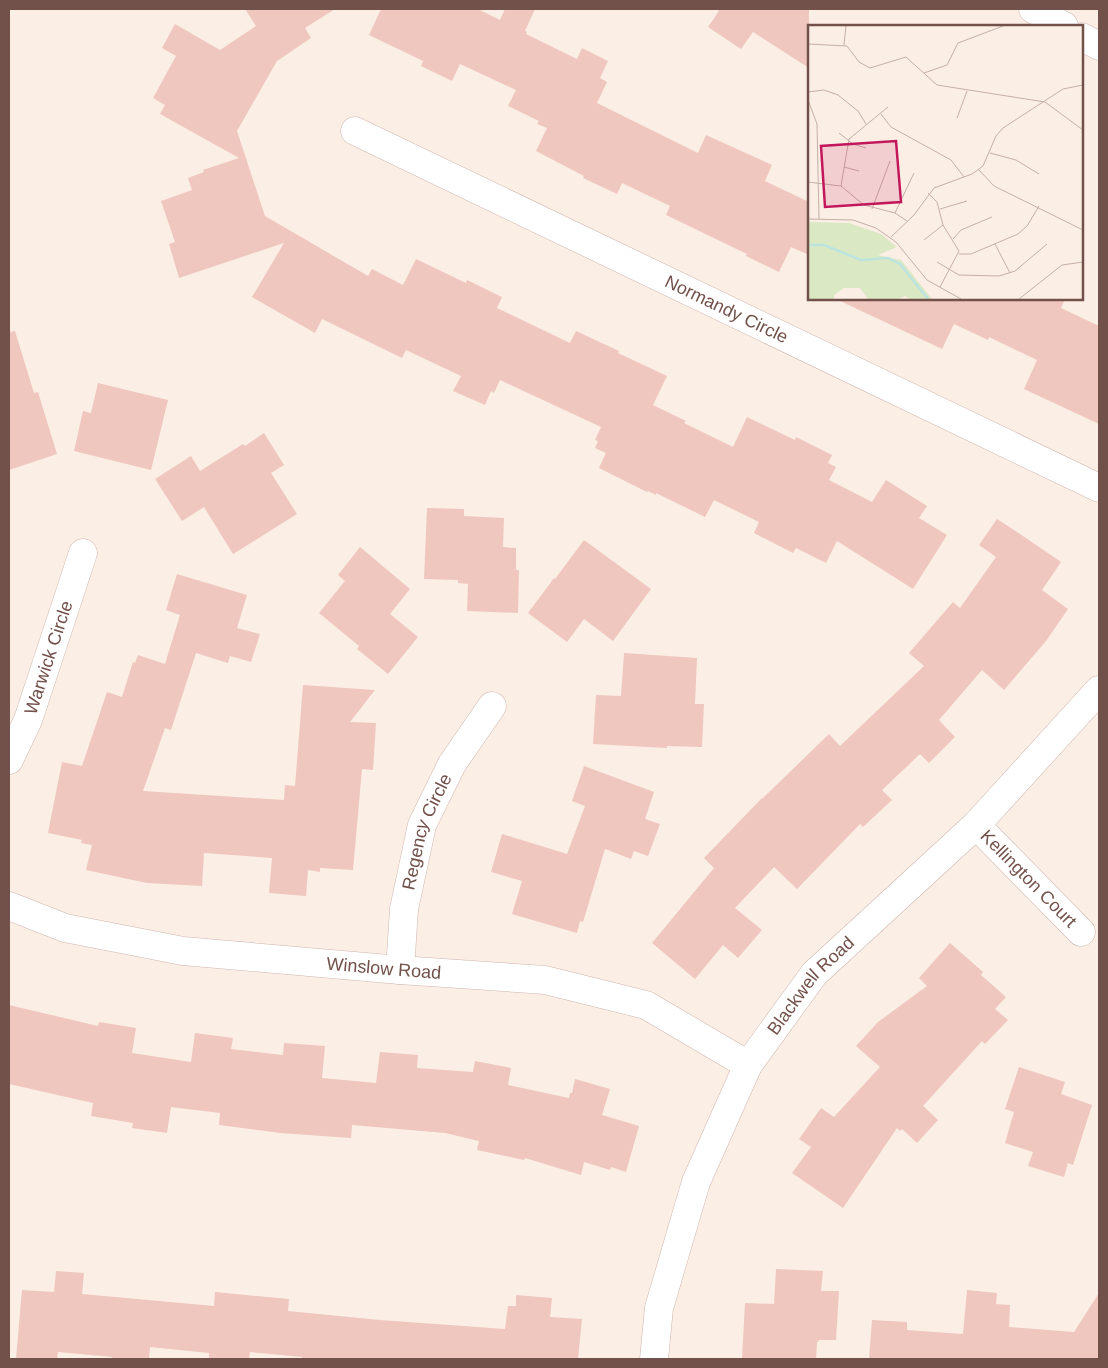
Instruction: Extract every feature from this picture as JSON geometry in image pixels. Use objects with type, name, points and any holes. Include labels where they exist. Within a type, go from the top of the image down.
[{"type":"street","points":[[1033,9],[1062,25]]},
{"type":"street","points":[[1083,38],[1099,46]]},
{"type":"street","name":"Normandy Circle","points":[[355,131],[1099,488]]},
{"type":"street","name":"Warwick Circle","points":[[9,760],[28,720],[83,553]]},
{"type":"street","name":"Blackwell Road","points":[[654,1359],[659,1308],[696,1182],[748,1065],[814,974],[976,825],[1099,690]]},
{"type":"street","name":"Regency Circle","points":[[400,970],[404,909],[422,825],[452,764],[492,706]]},
{"type":"street","name":"Kellington Court","points":[[976,825],[1081,932]]},
{"type":"street","name":"Winslow Road","points":[[9,906],[65,928],[183,951],[400,970],[545,980],[646,1004],[748,1065]]},
{"type":"building","points":[[245,9],[335,9],[305,28],[311,38],[277,61],[237,131],[265,216],[368,276],[372,269],[403,285],[416,259],[466,283],[467,280],[502,297],[497,308],[570,343],[576,331],[619,351],[618,353],[667,376],[653,405],[686,421],[684,423],[733,447],[747,417],[795,440],[796,437],[832,455],[828,463],[836,467],[829,480],[872,502],[886,480],[927,506],[919,518],[947,535],[913,589],[837,541],[826,563],[796,548],[793,553],[754,533],[759,522],[714,500],[705,517],[656,493],[656,495],[647,492],[599,468],[606,453],[595,448],[598,441],[595,440],[601,427],[500,380],[494,393],[491,391],[485,405],[453,391],[461,376],[406,350],[402,358],[322,319],[315,333],[252,297],[284,243],[179,278],[169,244],[175,242],[161,201],[192,190],[188,178],[204,172],[203,170],[239,158],[160,114],[165,105],[153,98],[176,56],[162,48],[175,24],[220,50],[256,26]]},
{"type":"building","points":[[381,9],[478,9],[500,20],[505,9],[535,9],[525,31],[527,32],[526,34],[577,59],[582,48],[608,61],[600,78],[607,82],[597,103],[698,153],[706,135],[772,165],[765,181],[808,202],[808,255],[791,247],[779,272],[746,256],[747,254],[666,215],[670,206],[622,183],[617,194],[583,178],[584,176],[536,151],[547,128],[537,124],[539,121],[508,106],[516,90],[460,64],[452,81],[421,66],[423,61],[369,35]]},
{"type":"building","points":[[716,9],[809,9],[808,67],[753,32],[741,49],[708,27],[719,11]]},
{"type":"building","points":[[838,300],[1065,300],[1061,308],[1099,326],[1099,424],[1024,389],[1037,360],[989,337],[988,340],[954,324],[942,349]]},
{"type":"building","points":[[15,331],[34,393],[38,392],[57,454],[9,470],[9,332]]},
{"type":"building","points":[[98,383],[168,400],[151,470],[74,451],[83,411],[91,413]]},
{"type":"building","points":[[264,433],[284,465],[271,473],[297,514],[233,554],[204,507],[182,521],[155,479],[191,456],[200,471]]},
{"type":"building","points":[[427,508],[464,509],[464,516],[504,518],[503,547],[516,548],[516,570],[519,570],[518,613],[467,611],[468,584],[458,583],[458,580],[424,579]]},
{"type":"building","points":[[997,519],[1061,562],[1042,590],[1068,609],[1046,641],[1004,690],[982,670],[939,720],[955,737],[929,763],[920,754],[882,790],[892,800],[863,827],[860,824],[797,889],[774,867],[735,908],[762,930],[738,958],[723,945],[695,979],[652,943],[714,868],[704,858],[762,798],[829,734],[840,746],[924,666],[909,653],[953,602],[960,608],[996,557],[979,545]]},
{"type":"building","points":[[584,540],[651,589],[613,641],[584,619],[567,642],[528,613]]},
{"type":"building","points":[[360,547],[410,589],[390,614],[418,637],[388,674],[357,649],[359,646],[319,613],[345,581],[338,575]]},
{"type":"building","points":[[177,574],[247,595],[237,628],[260,634],[251,662],[230,656],[228,663],[196,653],[171,730],[165,728],[143,791],[284,800],[285,785],[295,786],[303,685],[375,690],[350,722],[376,723],[373,770],[362,769],[353,870],[320,868],[320,872],[308,870],[306,896],[269,893],[272,858],[204,853],[202,886],[147,883],[86,870],[92,845],[81,843],[82,840],[48,833],[62,762],[82,766],[107,692],[122,697],[133,662],[135,663],[138,655],[165,664],[180,615],[166,610]]},
{"type":"building","points":[[624,653],[697,658],[695,704],[704,704],[702,747],[667,746],[667,748],[593,744],[596,695],[621,696]]},
{"type":"building","points":[[584,766],[654,792],[645,819],[660,824],[648,856],[634,851],[631,859],[605,849],[583,922],[580,921],[577,933],[512,914],[522,881],[491,872],[502,834],[567,854],[585,806],[572,801]]},
{"type":"building","points":[[950,943],[983,972],[981,975],[1006,997],[995,1009],[1008,1020],[985,1044],[982,1041],[923,1106],[938,1120],[917,1143],[902,1129],[900,1131],[897,1128],[843,1208],[792,1173],[811,1147],[799,1139],[821,1108],[834,1117],[880,1067],[856,1046],[878,1022],[927,986],[919,978]]},
{"type":"building","points":[[9,1005],[98,1026],[99,1022],[136,1028],[132,1053],[191,1062],[195,1033],[233,1038],[231,1049],[283,1055],[284,1043],[325,1046],[322,1078],[376,1083],[380,1052],[418,1055],[417,1068],[473,1072],[475,1061],[511,1068],[508,1085],[569,1098],[575,1079],[610,1089],[602,1115],[639,1126],[626,1172],[611,1167],[610,1170],[584,1162],[581,1175],[525,1158],[524,1160],[477,1150],[479,1141],[445,1133],[352,1125],[351,1138],[280,1133],[219,1125],[220,1113],[171,1107],[167,1133],[132,1128],[133,1123],[91,1116],[93,1103],[9,1084]]},
{"type":"building","points":[[1019,1067],[1065,1082],[1061,1094],[1092,1105],[1073,1165],[1068,1163],[1064,1177],[1028,1166],[1033,1152],[1005,1143],[1014,1112],[1005,1109]]},
{"type":"building","points":[[776,1269],[823,1271],[821,1291],[839,1291],[836,1340],[819,1340],[817,1342],[816,1359],[742,1359],[745,1303],[774,1304]]},
{"type":"building","points":[[56,1271],[84,1273],[82,1294],[214,1306],[215,1292],[289,1299],[288,1311],[505,1329],[508,1306],[516,1306],[516,1295],[552,1298],[550,1317],[582,1319],[578,1359],[302,1359],[302,1357],[250,1352],[249,1359],[209,1359],[209,1353],[150,1347],[149,1359],[112,1359],[112,1357],[58,1352],[57,1359],[16,1359],[22,1290],[54,1292]]},
{"type":"building","points":[[967,1290],[997,1293],[996,1304],[1010,1305],[1009,1327],[1074,1332],[1099,1293],[1099,1359],[869,1359],[872,1320],[907,1322],[907,1330],[963,1334]]}]
